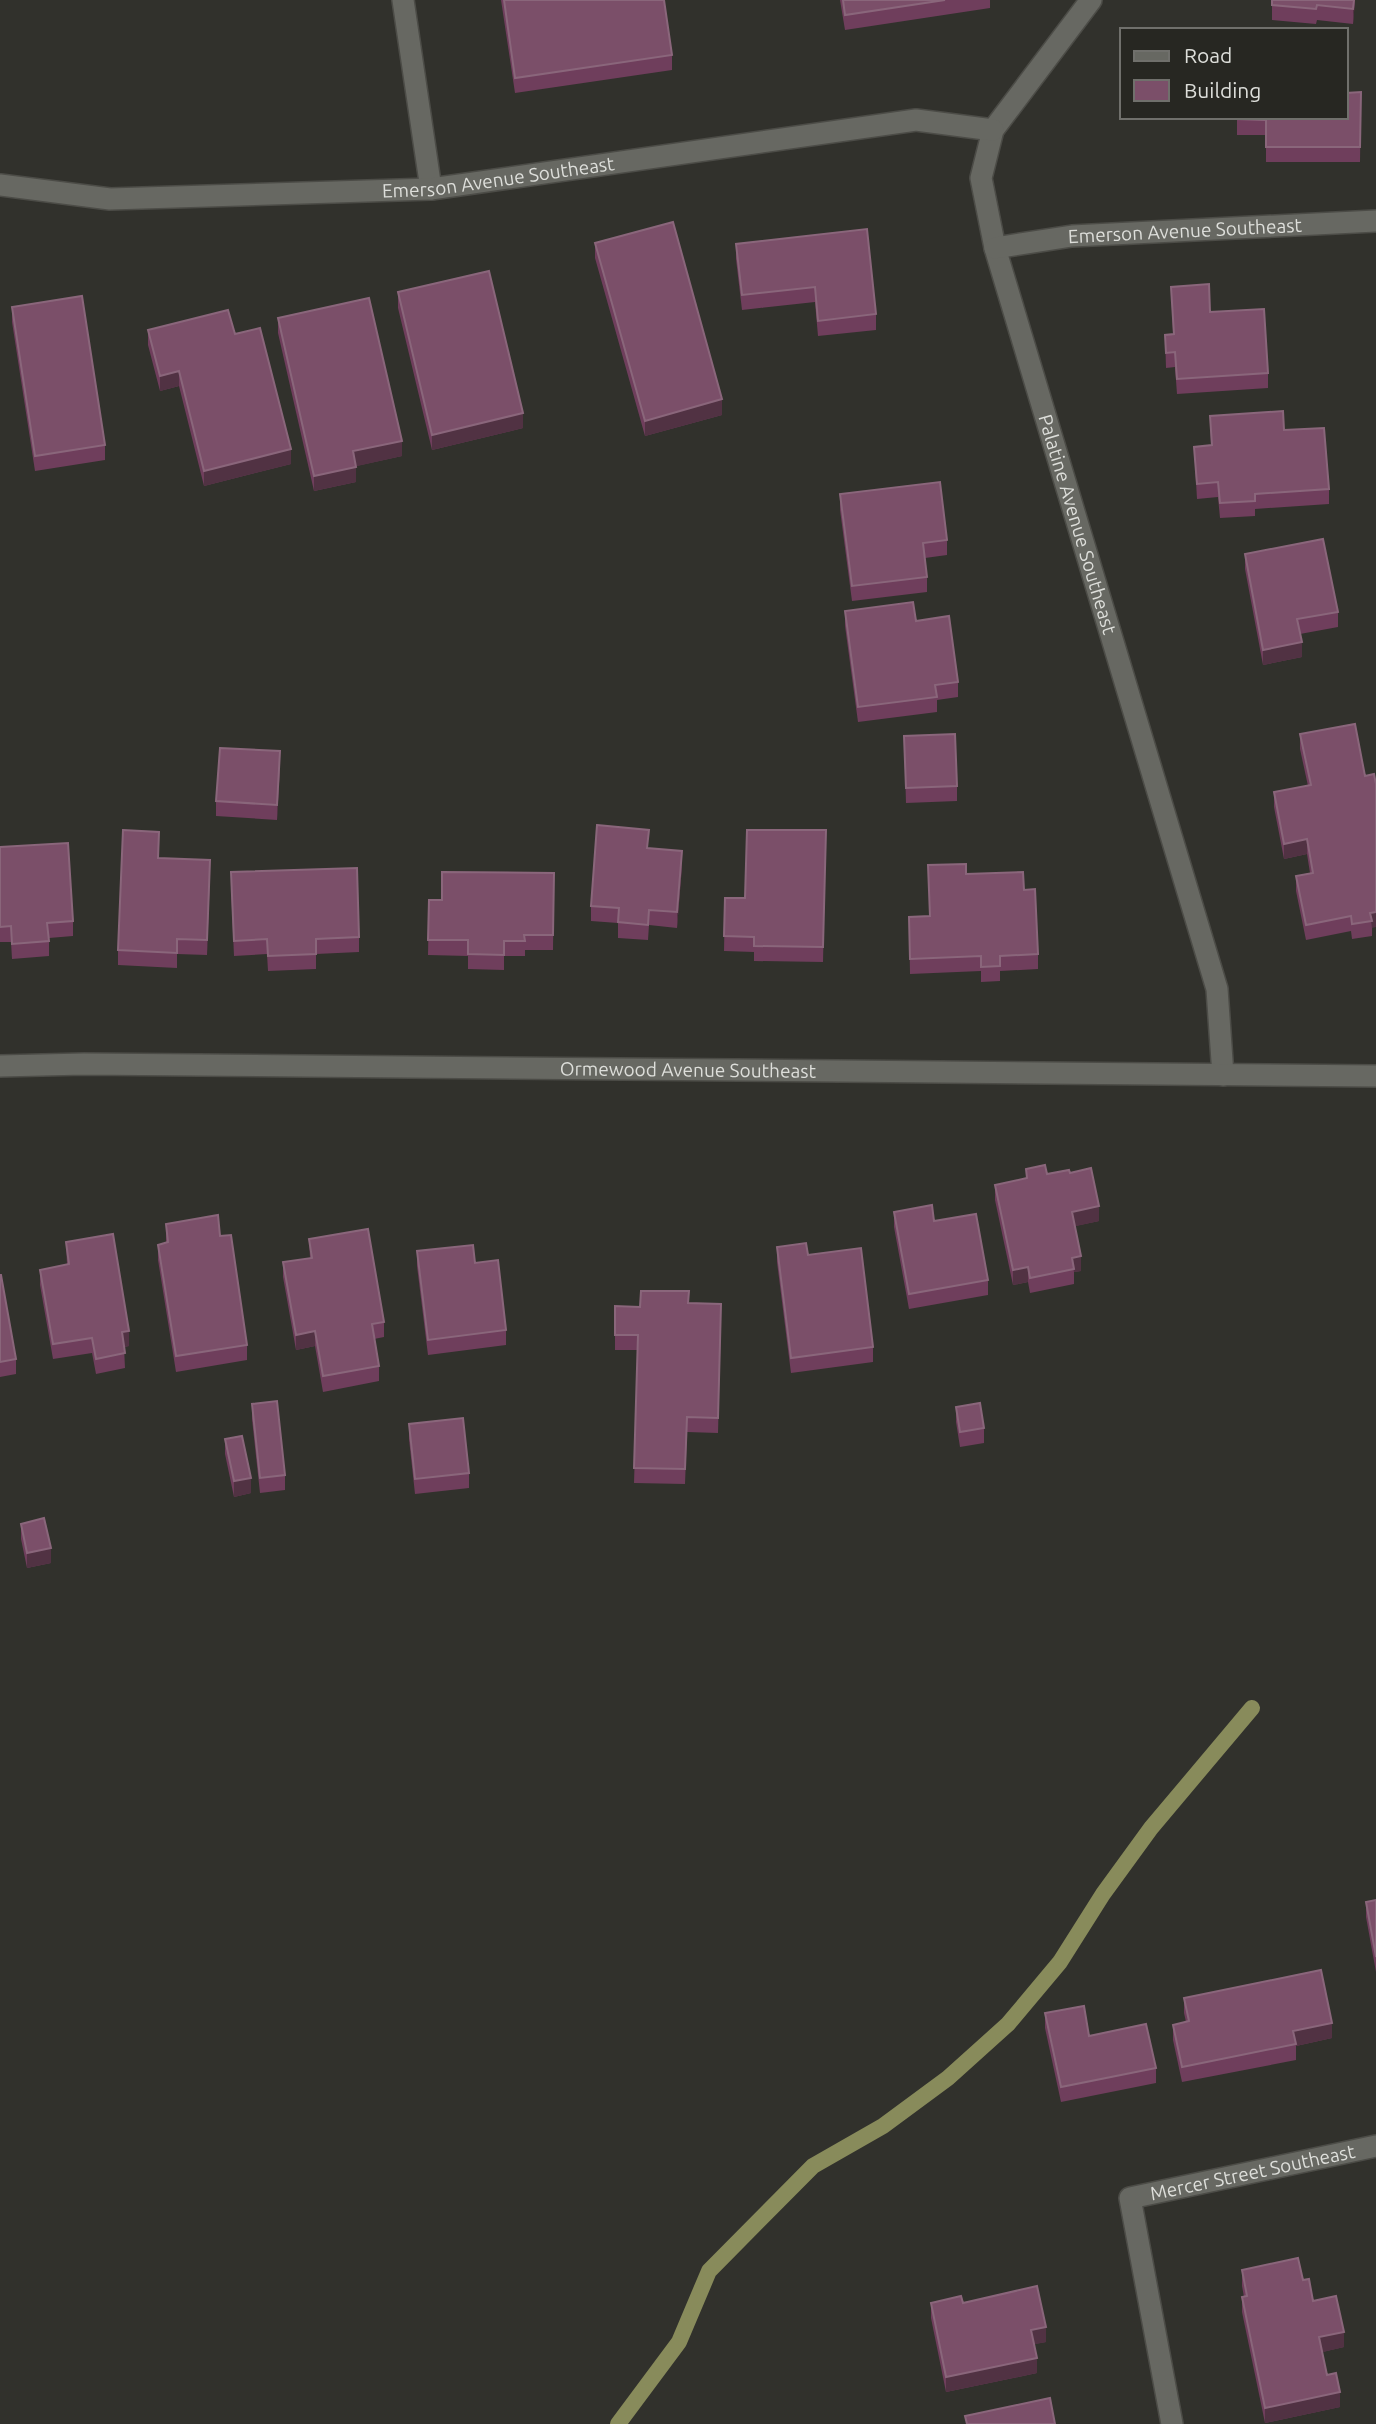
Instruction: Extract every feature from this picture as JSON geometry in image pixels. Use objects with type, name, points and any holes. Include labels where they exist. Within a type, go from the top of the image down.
[{"type":"street","points":[[403,0],[432,189]]},
{"type":"street","name":"Palatine Avenue Southeast","points":[[1091,0],[993,130],[981,178],[995,248],[1217,989],[1223,1074]]},
{"type":"street","name":"Emerson Avenue Southeast","points":[[0,185],[110,199],[432,189],[916,120],[993,130]]},
{"type":"street","name":"Emerson Avenue Southeast","points":[[995,248],[1072,236],[1376,221]]},
{"type":"street","name":"Ormewood Avenue Southeast","points":[[0,1066],[84,1064],[1376,1076]]},
{"type":"street","name":"Mercer Street Southeast","points":[[1172,2424],[1129,2197],[1376,2146]]},
{"type":"building","points":[[504,0],[664,0],[672,55],[515,78]]},
{"type":"building","points":[[843,0],[945,0],[845,15]]},
{"type":"building","points":[[1272,0],[1354,0],[1353,9],[1317,5],[1316,9],[1272,5]]},
{"type":"building","points":[[1361,92],[1360,147],[1266,147],[1266,120],[1237,119],[1348,119],[1348,93]]},
{"type":"building","points":[[673,222],[722,399],[645,421],[595,243]]},
{"type":"building","points":[[867,229],[876,314],[818,321],[815,287],[742,295],[736,244]]},
{"type":"building","points":[[489,271],[523,413],[432,435],[398,292]]},
{"type":"building","points":[[1209,284],[1210,312],[1264,309],[1268,373],[1177,379],[1175,352],[1166,353],[1165,335],[1174,334],[1171,287]]},
{"type":"building","points":[[82,296],[105,445],[35,456],[12,307]]},
{"type":"building","points":[[369,298],[402,441],[353,451],[356,467],[314,476],[278,318]]},
{"type":"building","points":[[228,310],[235,334],[260,328],[291,449],[204,471],[179,371],[160,376],[148,330]]},
{"type":"building","points":[[1283,411],[1284,430],[1324,428],[1329,489],[1255,494],[1255,501],[1220,503],[1218,482],[1197,484],[1194,447],[1212,445],[1210,416]]},
{"type":"building","points":[[940,482],[947,540],[923,543],[927,577],[852,586],[840,494]]},
{"type":"building","points":[[1323,539],[1338,612],[1297,619],[1302,642],[1263,650],[1245,554]]},
{"type":"building","points":[[913,602],[916,621],[949,616],[958,682],[935,685],[937,697],[858,707],[845,611]]},
{"type":"building","points":[[1355,724],[1365,776],[1374,774],[1376,784],[1376,912],[1370,913],[1372,921],[1352,924],[1351,916],[1306,925],[1296,876],[1313,873],[1307,839],[1284,844],[1274,792],[1311,785],[1300,734]]},
{"type":"building","points":[[955,734],[957,786],[906,788],[904,736]]},
{"type":"building","points":[[220,748],[280,751],[277,805],[216,801]]},
{"type":"building","points":[[597,825],[649,830],[647,848],[682,851],[677,912],[649,910],[648,925],[618,922],[619,908],[591,906]]},
{"type":"building","points":[[123,830],[159,832],[158,858],[210,860],[207,940],[177,939],[177,953],[118,950]]},
{"type":"building","points":[[747,830],[826,830],[823,947],[754,946],[754,937],[724,936],[725,898],[745,898]]},
{"type":"building","points":[[68,843],[73,921],[47,923],[49,941],[12,944],[11,926],[0,927],[0,847]]},
{"type":"building","points":[[966,864],[966,874],[1023,872],[1024,890],[1035,889],[1038,954],[1000,956],[1000,966],[981,967],[981,956],[910,959],[909,917],[930,916],[928,865]]},
{"type":"building","points":[[357,868],[359,937],[316,939],[316,954],[268,956],[267,939],[234,941],[231,872]]},
{"type":"building","points":[[442,872],[554,873],[553,935],[524,935],[525,941],[504,941],[504,955],[468,954],[468,940],[428,940],[429,900],[442,900]]},
{"type":"building","points":[[1045,1165],[1047,1174],[1069,1170],[1070,1173],[1091,1168],[1099,1206],[1072,1212],[1081,1256],[1072,1258],[1074,1269],[1030,1278],[1028,1267],[1013,1270],[995,1185],[1027,1178],[1026,1169]]},
{"type":"building","points":[[932,1205],[934,1221],[976,1214],[988,1280],[909,1294],[894,1212]]},
{"type":"building","points":[[218,1215],[220,1236],[231,1235],[247,1345],[176,1356],[158,1245],[168,1242],[166,1224]]},
{"type":"building","points":[[368,1229],[384,1322],[372,1324],[379,1366],[323,1376],[315,1331],[296,1335],[283,1262],[312,1258],[309,1239]]},
{"type":"building","points":[[113,1234],[129,1331],[122,1332],[125,1353],[96,1359],[92,1338],[53,1344],[40,1270],[69,1264],[66,1242]]},
{"type":"building","points":[[806,1243],[808,1255],[861,1248],[873,1347],[791,1358],[777,1247]]},
{"type":"building","points":[[473,1245],[475,1263],[498,1260],[506,1330],[428,1340],[417,1251]]},
{"type":"building","points":[[0,1275],[16,1359],[0,1362]]},
{"type":"building","points":[[641,1291],[689,1291],[688,1303],[721,1304],[718,1418],[687,1417],[685,1469],[634,1468],[638,1335],[615,1335],[615,1306],[640,1307]]},
{"type":"building","points":[[277,1401],[285,1475],[260,1478],[252,1404]]},
{"type":"building","points":[[980,1403],[984,1428],[960,1432],[956,1407]]},
{"type":"building","points":[[463,1418],[469,1473],[415,1479],[409,1424]]},
{"type":"building","points":[[242,1436],[251,1478],[234,1481],[225,1439]]},
{"type":"building","points":[[44,1518],[51,1548],[27,1553],[21,1524]]},
{"type":"building","points":[[1376,1900],[1376,1957],[1366,1902]]},
{"type":"building","points":[[1321,1970],[1332,2023],[1293,2031],[1296,2044],[1182,2067],[1173,2025],[1189,2021],[1184,1998]]},
{"type":"building","points":[[1084,2006],[1089,2036],[1146,2024],[1156,2068],[1061,2087],[1045,2013]]},
{"type":"building","points":[[1298,2258],[1303,2280],[1309,2279],[1313,2301],[1336,2296],[1344,2332],[1319,2337],[1327,2375],[1336,2373],[1340,2392],[1265,2408],[1242,2297],[1247,2296],[1242,2270]]},
{"type":"building","points":[[1037,2286],[1046,2327],[1031,2330],[1037,2358],[946,2377],[931,2303],[961,2296],[963,2303]]},
{"type":"building","points":[[1050,2398],[1055,2424],[967,2424],[965,2416]]},
{"type":"waterway","points":[[618,2424],[679,2342],[709,2271],[813,2166],[883,2126],[948,2078],[1008,2024],[1060,1962],[1103,1894],[1151,1828],[1252,1708]]}]
